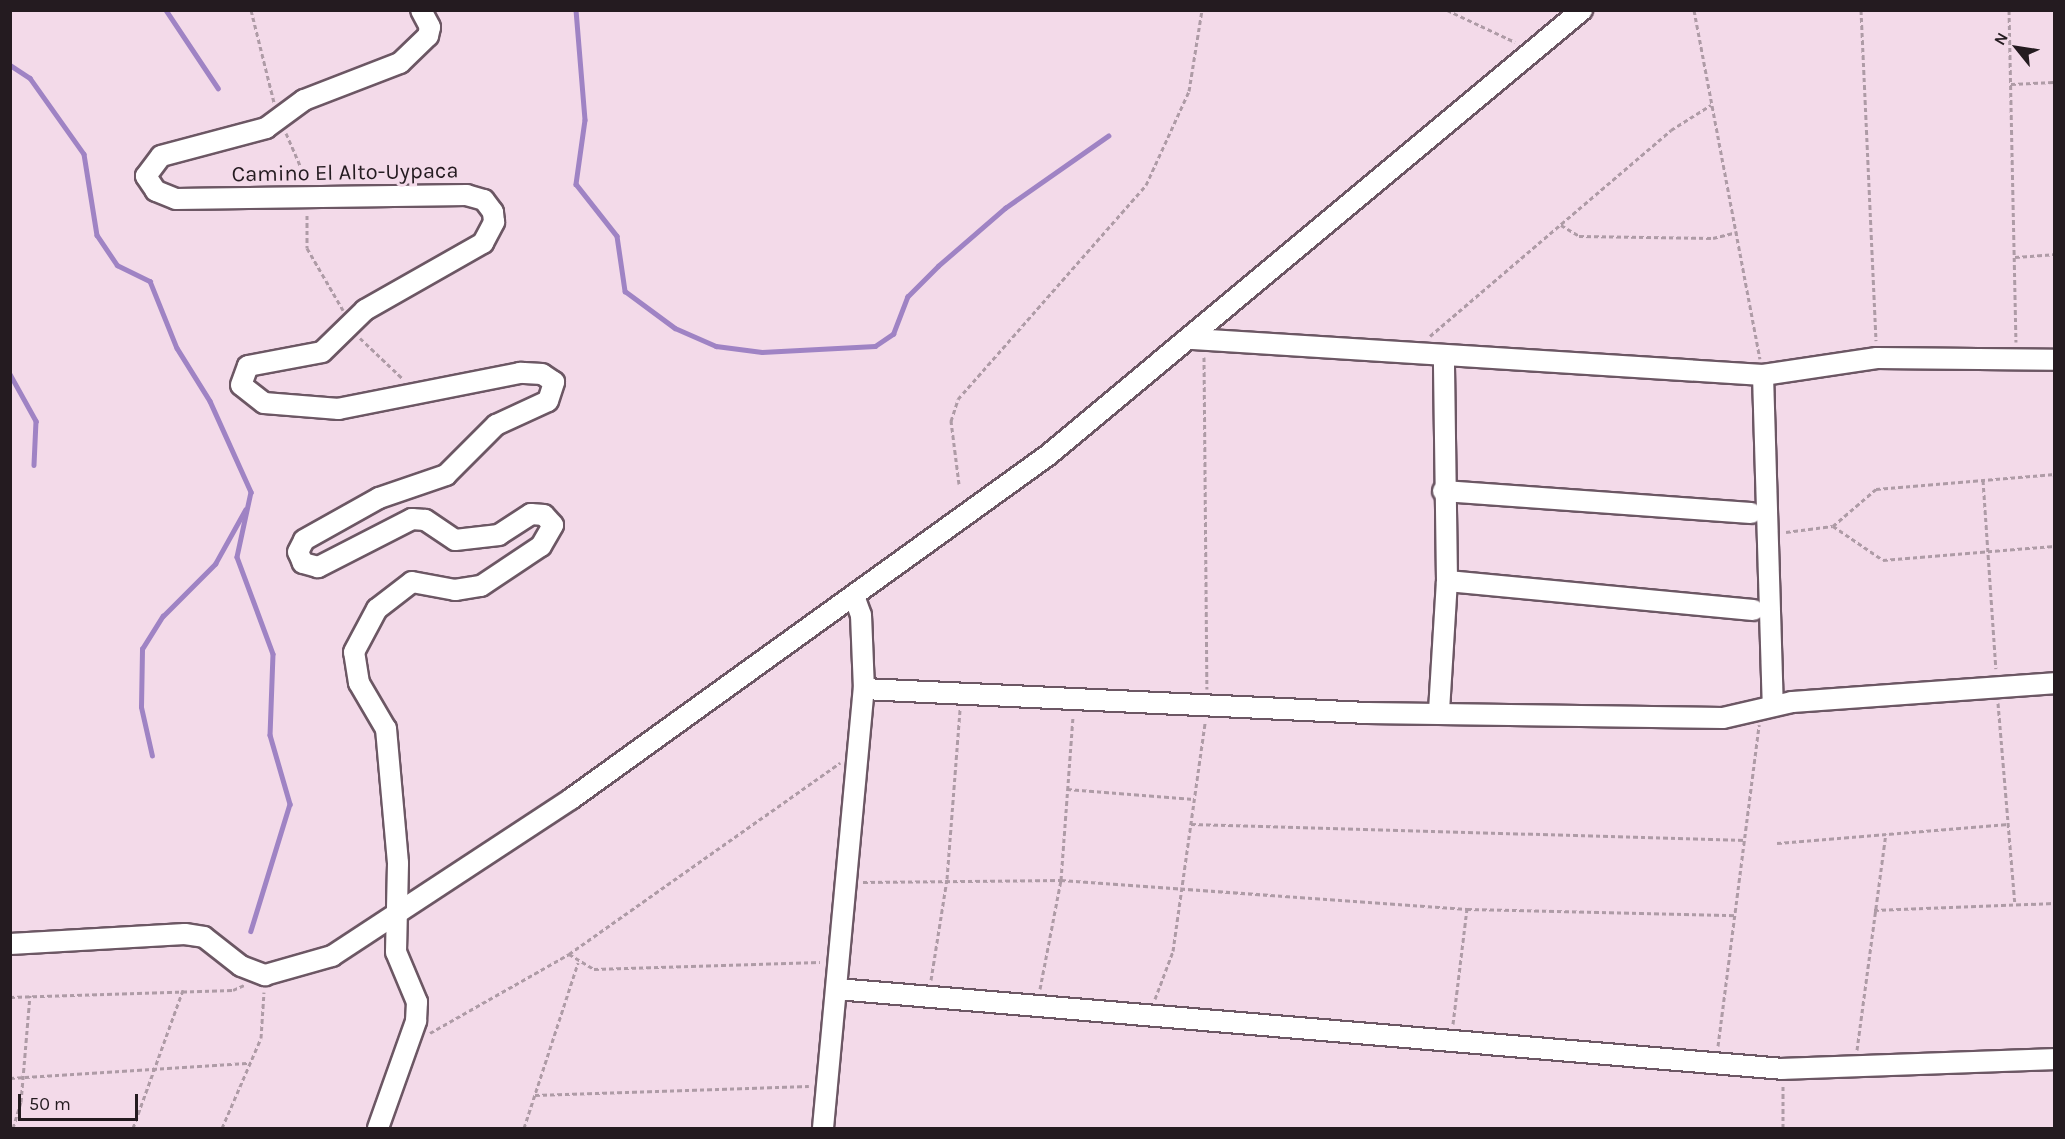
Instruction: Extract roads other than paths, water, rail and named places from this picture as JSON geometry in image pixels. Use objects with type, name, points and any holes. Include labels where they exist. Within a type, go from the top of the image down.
[{"type":"street","name":"Camino El Alto-Uypaca","points":[[378,1128],[411,1035],[416,989],[396,952],[394,911],[398,863],[386,729],[355,672],[354,652],[362,631],[377,609],[411,582],[455,590],[481,586],[541,546],[553,525],[544,515],[531,514],[499,535],[455,540],[425,520],[412,519],[312,568],[301,560],[300,546],[379,498],[446,475],[496,425],[548,401],[554,382],[542,374],[520,373],[339,409],[264,403],[241,385],[248,366],[322,352],[364,310],[483,243],[494,222],[493,212],[484,200],[467,195],[176,199],[156,191],[146,176],[161,156],[266,128],[303,100],[400,63],[428,36],[430,27],[421,10]]},
{"type":"street","points":[[10,944],[185,934],[204,937],[241,966],[265,975],[332,956],[394,911],[571,799],[1047,456],[1199,340],[1534,55],[1582,10]]},
{"type":"street","points":[[1199,340],[1410,355],[1444,355],[1763,375],[1877,358],[2017,362],[2055,360]]},
{"type":"street","points":[[1439,711],[1447,581],[1443,491],[1444,355]]},
{"type":"street","points":[[1763,375],[1769,535],[1764,709]]},
{"type":"street","points":[[1443,491],[1750,513]]},
{"type":"street","points":[[1447,581],[1754,610]]},
{"type":"street","points":[[822,1128],[839,981],[855,760],[864,689],[861,615],[854,596]]},
{"type":"street","points":[[864,689],[961,690],[1207,706],[1723,718],[1764,709],[2055,683]]},
{"type":"street","points":[[839,981],[929,996],[1784,1069],[2055,1059]]},
{"type":"waterway","points":[[166,10],[218,88]]},
{"type":"waterway","points":[[576,10],[585,120],[576,184],[617,236],[625,291],[675,328],[716,346],[762,352],[875,346],[893,334],[907,297],[938,266],[1005,208],[1108,136]]},
{"type":"waterway","points":[[10,65],[30,78],[84,154],[97,235],[117,265],[150,281],[177,348],[210,401],[251,492],[237,557],[273,654],[270,735],[290,804],[251,931]]},
{"type":"waterway","points":[[10,374],[36,421],[34,465]]},
{"type":"waterway","points":[[152,756],[141,707],[142,649],[163,616],[215,564],[245,510]]}]
